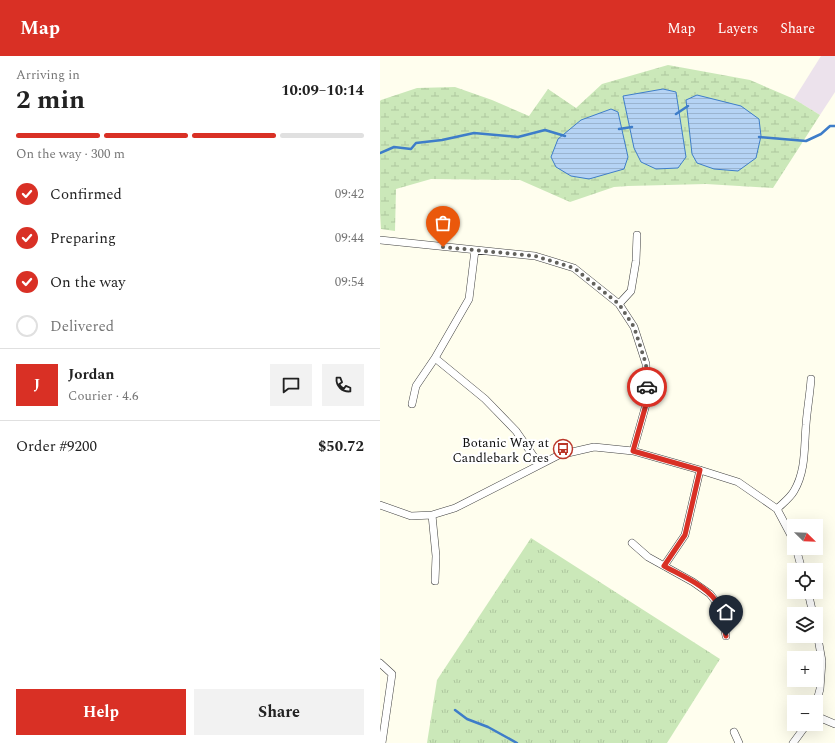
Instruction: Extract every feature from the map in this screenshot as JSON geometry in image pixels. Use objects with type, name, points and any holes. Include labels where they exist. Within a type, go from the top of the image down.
[{"type":"street","points":[[619,304],[631,290],[636,261],[637,235]]},
{"type":"street","points":[[380,240],[535,256],[574,268],[619,304],[634,327],[646,364],[647,401],[633,451]]},
{"type":"street","points":[[412,404],[416,386],[435,358],[470,299],[475,250]]},
{"type":"street","points":[[435,358],[485,399],[516,431],[539,464]]},
{"type":"street","points":[[777,509],[794,491],[804,464],[806,422],[811,379]]},
{"type":"street","points":[[380,505],[411,516],[432,515],[455,508],[559,455],[594,447],[633,451],[738,482],[777,509],[787,528]]},
{"type":"street","points":[[664,566],[685,535],[700,470]]},
{"type":"street","points":[[432,515],[436,556],[435,581]]},
{"type":"street","points":[[632,543],[648,557],[693,582],[710,594],[720,606],[726,636]]},
{"type":"street","points":[[818,695],[822,661],[819,643]]},
{"type":"street","points":[[380,663],[392,674],[382,743]]},
{"type":"street","points":[[823,719],[835,724]]},
{"type":"street","points":[[793,743],[802,731]]},
{"type":"street","points":[[734,732],[739,743]]},
{"type":"shaded area","points":[[821,56],[835,56],[835,92],[820,115],[794,99]]},
{"type":"green space","points":[[668,65],[750,80],[794,99],[820,115],[773,188],[706,184],[628,186],[614,187],[570,202],[520,180],[431,179],[396,189],[395,231],[381,229],[381,100],[417,88],[455,87],[492,100],[529,116],[548,89],[576,108],[602,84]]},
{"type":"green space","points":[[531,538],[720,659],[667,743],[427,743],[437,680]]},
{"type":"water","points":[[663,89],[676,92],[686,157],[678,168],[656,169],[641,162],[634,148],[623,96]]},
{"type":"water","points":[[697,95],[741,106],[759,119],[761,136],[756,158],[738,171],[714,169],[697,163],[692,154],[686,100]]},
{"type":"water","points":[[611,109],[618,112],[628,157],[624,169],[589,179],[571,176],[556,167],[551,157],[558,139],[581,120]]},
{"type":"waterway","points":[[676,114],[688,106]]},
{"type":"waterway","points":[[759,137],[806,141],[821,134],[830,126],[835,126]]},
{"type":"waterway","points":[[619,129],[632,127]]},
{"type":"waterway","points":[[380,153],[394,147],[411,149],[416,143],[442,140],[474,133],[518,137],[545,130],[565,136]]},
{"type":"waterway","points":[[455,710],[467,719],[488,727],[517,743]]},
{"type":"way so far","points":[[443,247],[535,256],[574,268],[619,304],[634,327],[646,364],[647,387]]},
{"type":"place","name":"Botanic Way at Candlebark Cres","points":[[563,449]]},
{"type":"route","points":[[647,387],[647,401],[633,451],[700,470],[685,535],[664,566],[693,582],[710,594],[720,606],[726,636]]}]
